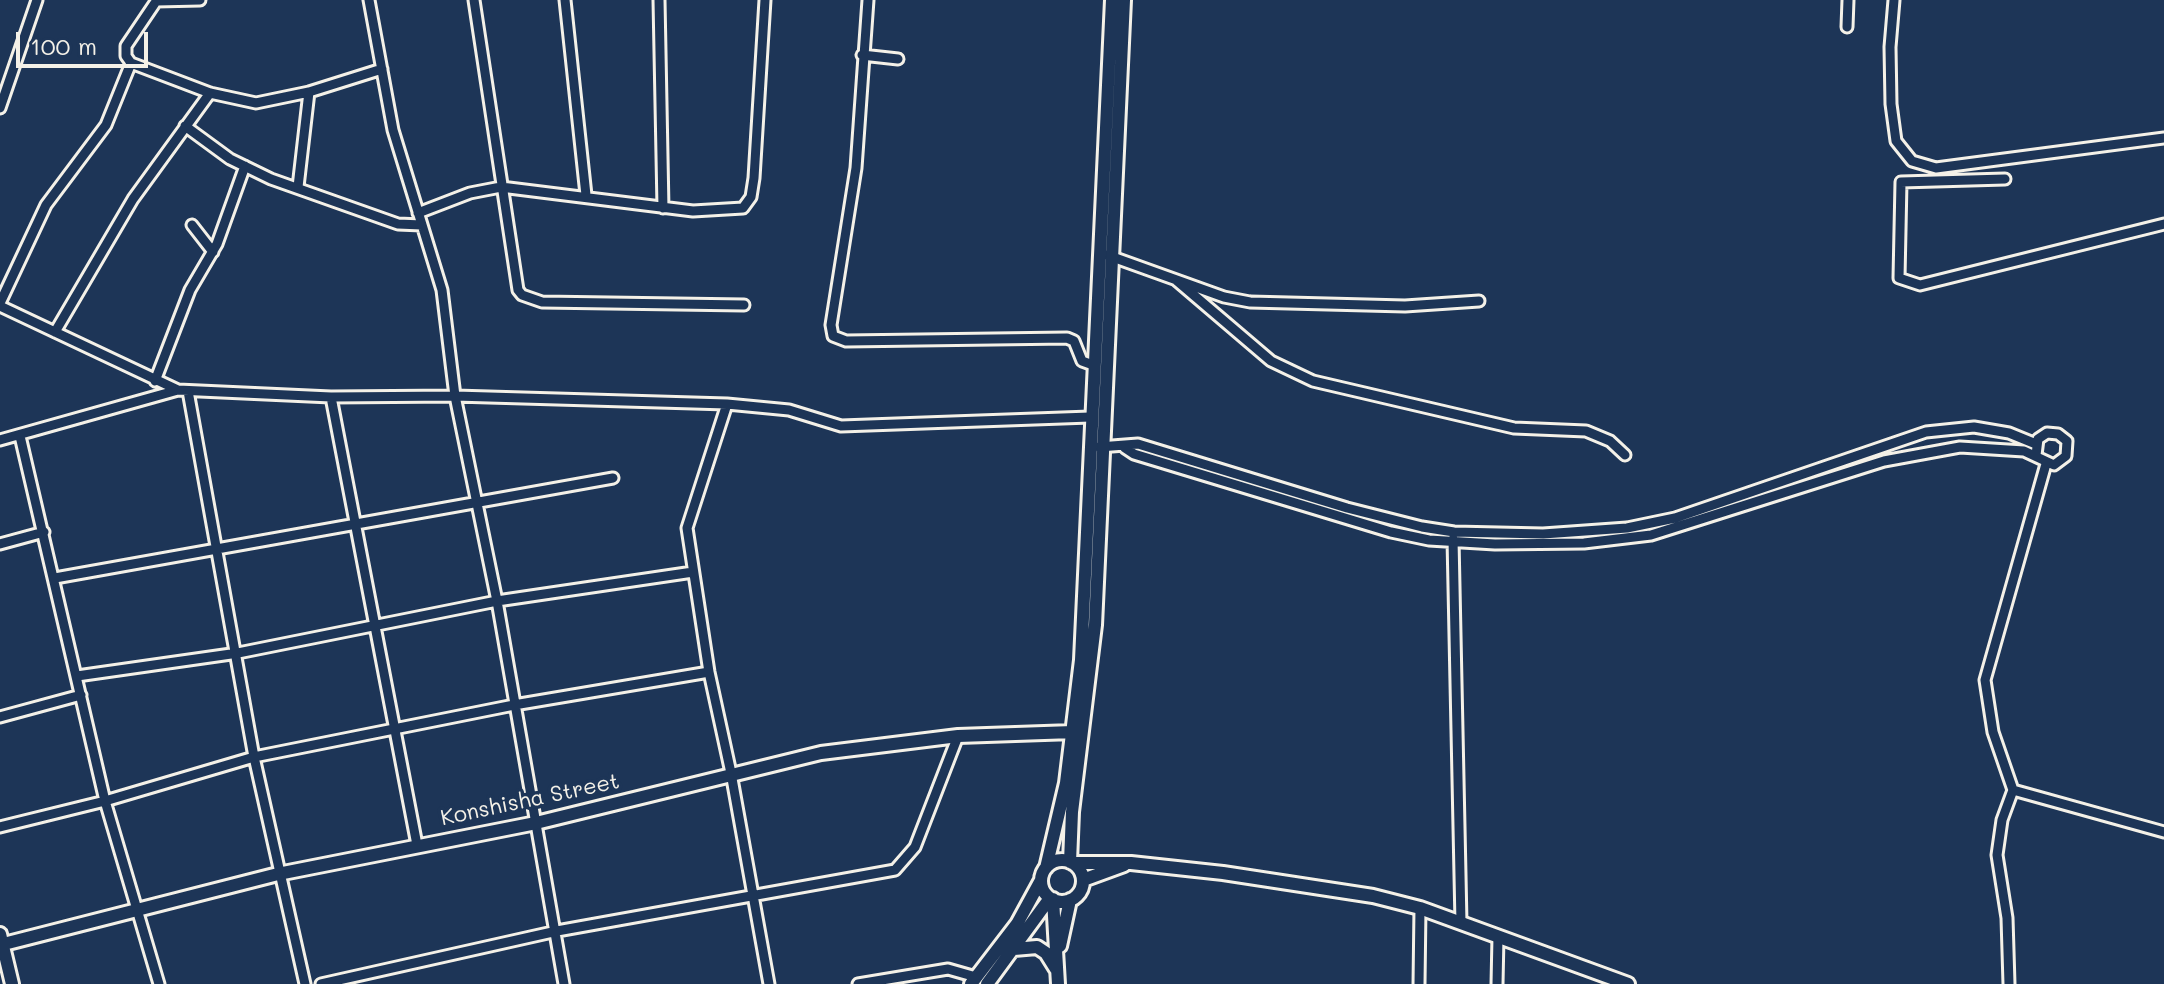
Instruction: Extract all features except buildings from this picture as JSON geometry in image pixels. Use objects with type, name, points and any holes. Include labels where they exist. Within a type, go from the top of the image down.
[{"type":"main road","points":[[1057,957],[1070,900],[1080,892],[1083,880],[1071,862],[1072,812],[1091,675],[1095,447],[1090,417],[1106,254],[1112,0]]},
{"type":"main road","points":[[978,982],[1017,924],[1044,874],[1059,820],[1073,732],[1083,636],[1124,0]]},
{"type":"main road","name":"Konshisha Street","points":[[1,941],[278,874],[536,823],[731,773],[856,747],[958,736],[1073,732]]},
{"type":"main road","points":[[1044,874],[1057,861],[1131,863],[1304,883],[1420,908],[1600,979],[1628,984]]},
{"type":"main road","points":[[1083,880],[1131,863]]},
{"type":"main road","points":[[1044,874],[1052,899],[1058,978]]},
{"type":"main road","points":[[1052,899],[1070,900]]},
{"type":"main road","points":[[978,982],[1014,949],[1052,899]]},
{"type":"main road","points":[[1,941],[12,984]]},
{"type":"main road","points":[[1014,949],[1026,946],[1042,950],[1058,978]]},
{"type":"street","points":[[0,108],[37,0]]},
{"type":"street","points":[[200,0],[156,1],[126,46],[131,63],[106,125],[46,205],[0,304],[155,381],[183,390],[331,397],[455,396],[727,404],[789,410],[833,425],[1090,417]]},
{"type":"street","points":[[369,0],[393,130],[442,290],[455,396],[497,601],[564,984]]},
{"type":"street","points":[[474,0],[518,290],[526,298],[619,305],[744,305]]},
{"type":"street","points":[[565,0],[586,195]]},
{"type":"street","points":[[659,0],[663,208]]},
{"type":"street","points":[[418,213],[470,193],[501,187],[586,195],[663,208],[740,210],[749,202],[754,178],[765,0]]},
{"type":"street","points":[[868,0],[856,168],[831,325],[833,336],[846,341],[1067,338],[1074,341],[1082,361],[1093,365]]},
{"type":"street","points":[[1847,27],[1848,0]]},
{"type":"street","points":[[1894,0],[1890,47],[1891,104],[1896,141],[1912,161],[1936,168],[2164,138]]},
{"type":"street","points":[[862,55],[898,59]]},
{"type":"street","points":[[131,63],[210,93],[256,103],[309,92],[382,69]]},
{"type":"street","points":[[298,187],[309,92]]},
{"type":"street","points":[[55,332],[133,199],[210,93]]},
{"type":"street","points":[[185,126],[217,151],[245,166],[398,224],[422,225]]},
{"type":"street","points":[[155,381],[190,290],[213,252],[245,166]]},
{"type":"street","points":[[2005,179],[1901,182],[1899,278],[1920,285],[2164,224]]},
{"type":"street","points":[[192,225],[213,252]]},
{"type":"street","points":[[1106,254],[1224,297],[1250,302],[1405,306],[1479,301]]},
{"type":"street","points":[[1176,280],[1271,361],[1313,381],[1514,428],[1586,431],[1610,441],[1625,455]]},
{"type":"street","points":[[0,440],[183,390]]},
{"type":"street","points":[[183,390],[238,653],[254,757],[278,874],[305,984]]},
{"type":"street","points":[[331,397],[417,845]]},
{"type":"street","points":[[727,404],[688,517],[693,572],[709,672],[731,773],[769,984]]},
{"type":"street","points":[[1095,447],[1125,448],[1138,444],[1371,515],[1454,532],[1578,533],[1663,521],[1926,432],[1951,428],[1989,429],[2036,450],[2046,464]]},
{"type":"street","points":[[2036,450],[2047,433],[2058,434],[2067,441],[2068,451],[2063,461],[2046,464]]},
{"type":"street","points":[[20,436],[105,801],[159,984]]},
{"type":"street","points":[[1125,448],[1134,454],[1391,532],[1453,543],[1584,543],[1651,535],[1884,461],[1960,447],[2036,450]]},
{"type":"street","points":[[2009,984],[2007,918],[1997,847],[2002,820],[2013,790],[1993,732],[1985,680],[2046,464]]},
{"type":"street","points":[[55,578],[613,478]]},
{"type":"street","points":[[0,544],[44,532]]},
{"type":"street","points":[[1454,532],[1461,923]]},
{"type":"street","points":[[77,676],[238,653],[497,601],[693,572]]},
{"type":"street","points":[[0,827],[105,801],[254,757],[514,705],[709,672]]},
{"type":"street","points":[[0,717],[81,695]]},
{"type":"street","points":[[321,984],[557,931],[895,870],[915,847],[958,736]]},
{"type":"street","points":[[2013,790],[2164,832]]},
{"type":"street","points":[[1419,984],[1420,908]]},
{"type":"street","points":[[1497,984],[1498,937]]},
{"type":"street","points":[[858,984],[948,969],[978,982]]}]
